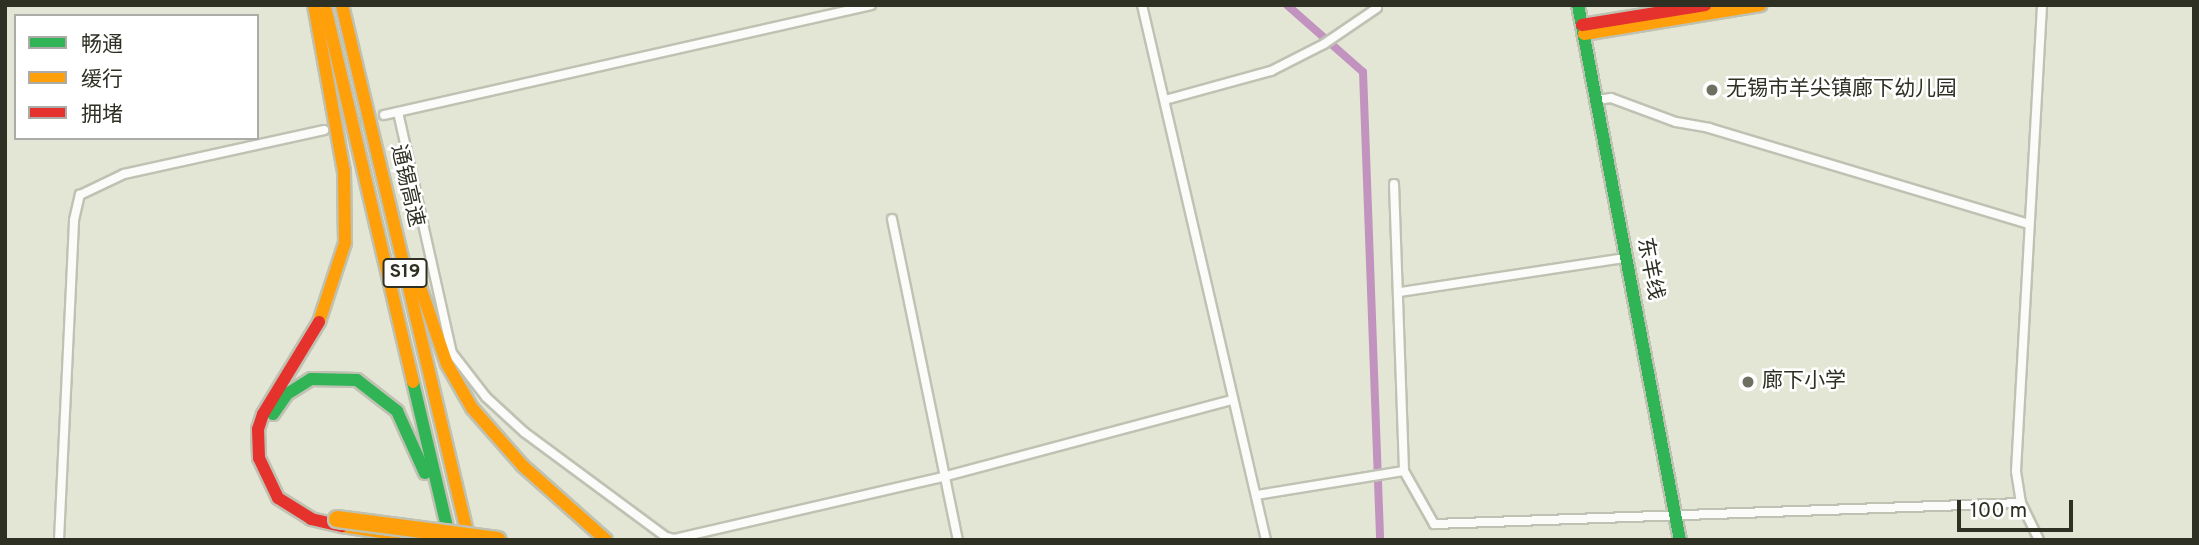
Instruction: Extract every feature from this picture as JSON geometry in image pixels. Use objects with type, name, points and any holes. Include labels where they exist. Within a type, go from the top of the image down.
[{"type":"main road","points":[[314,5],[344,171],[345,243],[326,307],[263,414],[257,444],[263,473],[278,498],[311,519],[435,540]]},
{"type":"main road","name":"通锡高速","points":[[324,5],[450,540]]},
{"type":"main road","name":"通锡高速","points":[[342,5],[469,540]]},
{"type":"main road","name":"东羊线","points":[[1578,5],[1680,540]]},
{"type":"main road","points":[[1583,29],[1705,5]]},
{"type":"main road","points":[[1583,29],[1761,5]]},
{"type":"main road","points":[[359,77],[423,300],[447,364],[472,408],[506,449],[606,540]]},
{"type":"main road","points":[[443,540],[421,460],[397,411],[357,380],[325,376],[299,385],[278,405],[267,429],[265,456],[272,478],[299,507],[336,523],[498,540]]},
{"type":"street","points":[[384,115],[871,5]]},
{"type":"street","points":[[1142,5],[1231,400],[1257,495],[1266,540]]},
{"type":"street","points":[[2039,540],[2021,503],[2016,471],[2042,5]]},
{"type":"street","points":[[1165,100],[1271,71],[1324,44],[1377,8]]},
{"type":"street","points":[[1597,100],[1611,99],[1676,122],[1709,128],[2028,224]]},
{"type":"street","points":[[398,112],[452,353],[486,397],[524,432],[646,524],[674,539],[946,476],[1231,400]]},
{"type":"street","points":[[59,540],[74,220],[80,195],[124,174],[324,130]]},
{"type":"street","points":[[1394,184],[1401,292],[1404,471],[1434,524],[2021,503]]},
{"type":"street","points":[[892,219],[958,540]]},
{"type":"street","points":[[1401,292],[1626,258]]},
{"type":"street","points":[[1257,495],[1404,471]]},
{"type":"waterway","points":[[1287,5],[1363,72],[1380,540]]},
{"type":"tunnel","points":[[334,127],[384,115]]},
{"type":"traffic: fast","points":[[1578,5],[1680,540]]},
{"type":"traffic: fast","points":[[273,414],[287,394],[311,379],[357,380],[397,411],[425,473]]},
{"type":"traffic: fast","points":[[413,382],[450,540]]},
{"type":"traffic: slow","points":[[314,5],[344,171],[345,243],[319,322]]},
{"type":"traffic: slow","points":[[342,5],[469,540]]},
{"type":"traffic: slow","points":[[1584,34],[1761,5]]},
{"type":"traffic: slow","points":[[326,11],[413,382]]},
{"type":"traffic: slow","points":[[417,278],[447,364],[472,408],[523,466],[606,540]]},
{"type":"traffic: slow","points":[[337,519],[498,540]]},
{"type":"traffic: slow","points":[[342,526],[435,540]]},
{"type":"traffic: jam","points":[[1582,25],[1705,5]]},
{"type":"traffic: jam","points":[[319,322],[263,414],[258,429],[259,458],[278,498],[311,519],[342,526]]},
{"type":"place","name":"无锡市羊尖镇廊下幼儿园","points":[[1712,90]]},
{"type":"place","name":"廊下小学","points":[[1748,382]]}]
